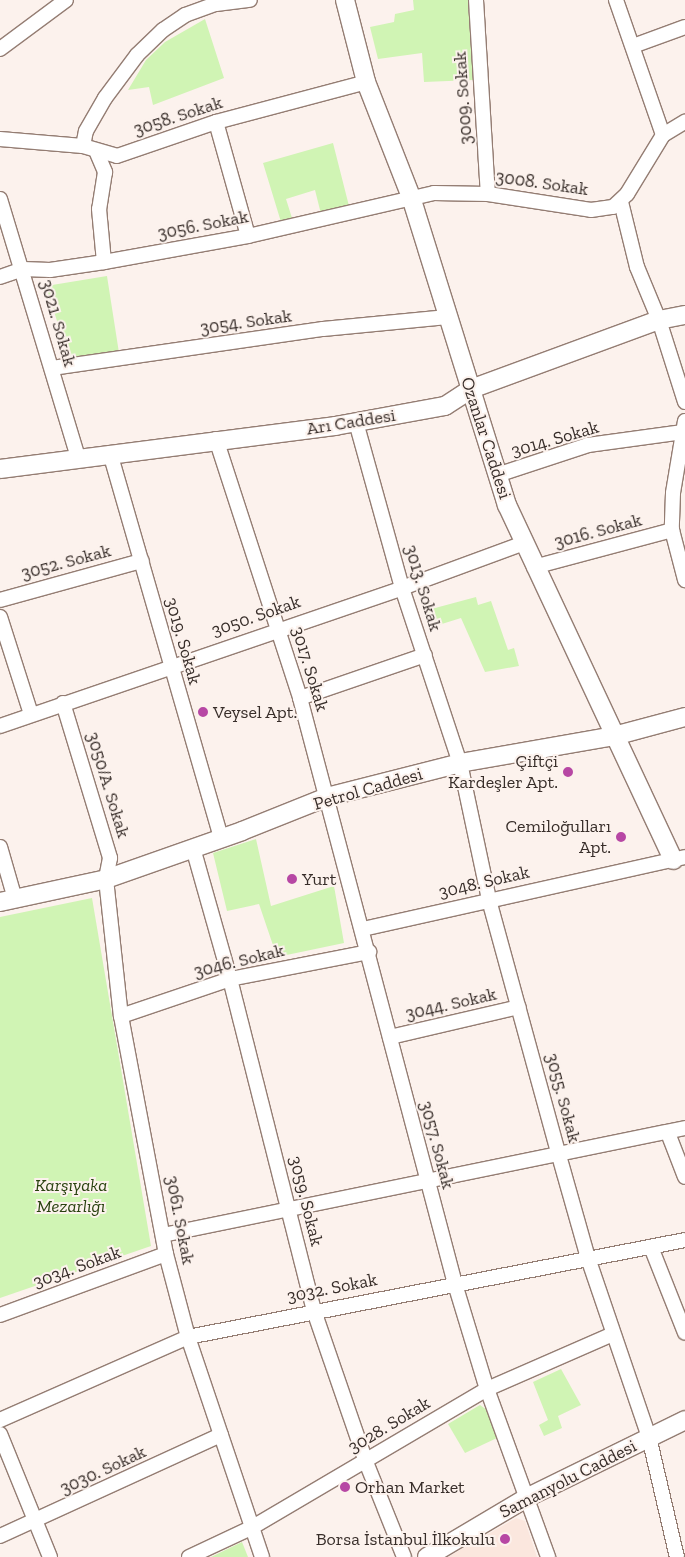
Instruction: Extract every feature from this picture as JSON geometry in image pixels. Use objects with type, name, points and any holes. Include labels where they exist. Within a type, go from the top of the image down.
[{"type":"street","points":[[0,49],[47,6],[66,0]]},
{"type":"street","points":[[83,146],[86,131],[105,98],[137,55],[163,30],[185,15],[216,4],[250,0]]},
{"type":"street","name":"Ozanlar Caddesi","points":[[345,0],[366,82],[411,197],[497,475],[534,567],[614,736],[679,858]]},
{"type":"street","name":"3009. Sokak","points":[[476,0],[488,194]]},
{"type":"street","points":[[616,0],[663,135]]},
{"type":"street","points":[[633,46],[685,27]]},
{"type":"street","name":"3058. Sokak","points":[[0,139],[83,146],[97,153],[116,156],[216,122],[366,82]]},
{"type":"street","points":[[216,122],[248,236]]},
{"type":"street","points":[[685,122],[663,135],[621,202],[637,267],[659,320],[685,402]]},
{"type":"street","points":[[97,153],[105,172],[99,209],[104,262]]},
{"type":"street","name":"3008. Sokak","points":[[411,197],[434,193],[488,194],[591,210],[621,202]]},
{"type":"street","name":"3056. Sokak","points":[[0,277],[23,270],[50,270],[104,262],[248,236],[411,197]]},
{"type":"street","name":"3021. Sokak","points":[[0,199],[23,270],[78,458]]},
{"type":"street","name":"Arı Caddesi","points":[[0,469],[356,422],[445,406],[471,388],[659,320],[685,315]]},
{"type":"street","name":"3054. Sokak","points":[[52,368],[323,329],[447,317]]},
{"type":"street","name":"3013. Sokak","points":[[356,422],[402,588],[460,763]]},
{"type":"street","points":[[684,427],[673,493],[672,530],[685,580]]},
{"type":"street","name":"3014. Sokak","points":[[497,475],[588,445],[684,427]]},
{"type":"street","name":"3017. Sokak","points":[[216,439],[300,698],[327,797]]},
{"type":"street","name":"3019. Sokak","points":[[110,453],[221,838]]},
{"type":"street","name":"3016. Sokak","points":[[534,567],[672,530]]},
{"type":"street","name":"3050. Sokak","points":[[0,726],[278,628],[402,588],[524,543]]},
{"type":"street","name":"3052. Sokak","points":[[0,600],[142,561]]},
{"type":"street","points":[[0,617],[31,714]]},
{"type":"street","points":[[300,698],[425,655]]},
{"type":"street","name":"3050/A. Sokak","points":[[64,703],[110,858],[106,879]]},
{"type":"street","name":"Petrol Caddesi","points":[[7,901],[106,879],[221,838],[327,797],[460,763],[614,736],[685,717]]},
{"type":"street","name":"3055. Sokak","points":[[460,763],[489,900],[588,1258],[649,1437],[677,1557]]},
{"type":"street","name":"3057. Sokak","points":[[327,797],[455,1284],[487,1388],[528,1497],[548,1557]]},
{"type":"street","points":[[0,847],[7,901]]},
{"type":"street","name":"3059. Sokak","points":[[193,848],[230,979],[314,1311],[366,1462],[404,1557]]},
{"type":"street","name":"3048. Sokak","points":[[363,929],[679,858]]},
{"type":"street","name":"3061. Sokak","points":[[106,879],[121,1016],[166,1254],[188,1337],[262,1557]]},
{"type":"street","name":"3046. Sokak","points":[[121,1016],[230,979],[369,952]]},
{"type":"street","name":"3044. Sokak","points":[[390,1037],[520,1007]]},
{"type":"street","points":[[163,1234],[558,1152],[668,1133],[685,1128]]},
{"type":"street","points":[[668,1133],[685,1177]]},
{"type":"street","name":"3032. Sokak","points":[[0,1420],[188,1337],[685,1240]]},
{"type":"street","points":[[651,1247],[685,1333]]},
{"type":"street","name":"3034. Sokak","points":[[0,1315],[166,1254]]},
{"type":"street","name":"3028. Sokak","points":[[189,1557],[251,1528],[366,1462],[487,1388],[613,1334]]},
{"type":"street","name":"Samanyolu Caddesi","points":[[426,1557],[528,1497],[685,1420]]},
{"type":"street","points":[[0,1434],[37,1521],[50,1557]]},
{"type":"street","name":"3030. Sokak","points":[[0,1536],[37,1521],[221,1435]]},
{"type":"shaded area","name":"Borsa İstanbul İlkokulu","points":[[516,1518],[525,1521],[537,1557],[448,1557]]},
{"type":"green space","points":[[413,0],[468,0],[473,80],[424,82],[422,53],[378,59],[370,27],[394,22],[395,14],[414,10]]},
{"type":"green space","points":[[205,19],[224,78],[153,105],[149,87],[128,90],[146,60],[165,42]]},
{"type":"green space","points":[[333,143],[349,206],[321,214],[315,190],[286,199],[292,218],[281,222],[263,163]]},
{"type":"green space","points":[[107,276],[119,353],[69,359],[46,286]]},
{"type":"green space","points":[[476,597],[478,605],[491,601],[508,650],[514,648],[519,666],[485,672],[461,618],[429,628],[424,611]]},
{"type":"green space","points":[[256,839],[271,906],[334,886],[344,943],[277,957],[259,904],[227,911],[213,853]]},
{"type":"green space","name":"Karşıyaka Mezarlığı","points":[[92,898],[151,1246],[0,1298],[0,917]]},
{"type":"green space","points":[[561,1369],[581,1405],[558,1416],[562,1428],[544,1436],[539,1425],[548,1420],[533,1382]]},
{"type":"green space","points":[[480,1405],[487,1410],[497,1438],[465,1453],[448,1424]]},
{"type":"green space","points":[[242,1542],[248,1557],[211,1557]]},
{"type":"place","name":"Veysel Apt.","points":[[203,712]]},
{"type":"place","name":"Çiftçi Kardeşler Apt.","points":[[568,772]]},
{"type":"place","name":"Cemiloğulları Apt.","points":[[621,837]]},
{"type":"place","name":"Yurt","points":[[292,879]]},
{"type":"place","name":"Orhan Market","points":[[345,1487]]},
{"type":"place","name":"Borsa İstanbul İlkokulu","points":[[505,1539]]}]
